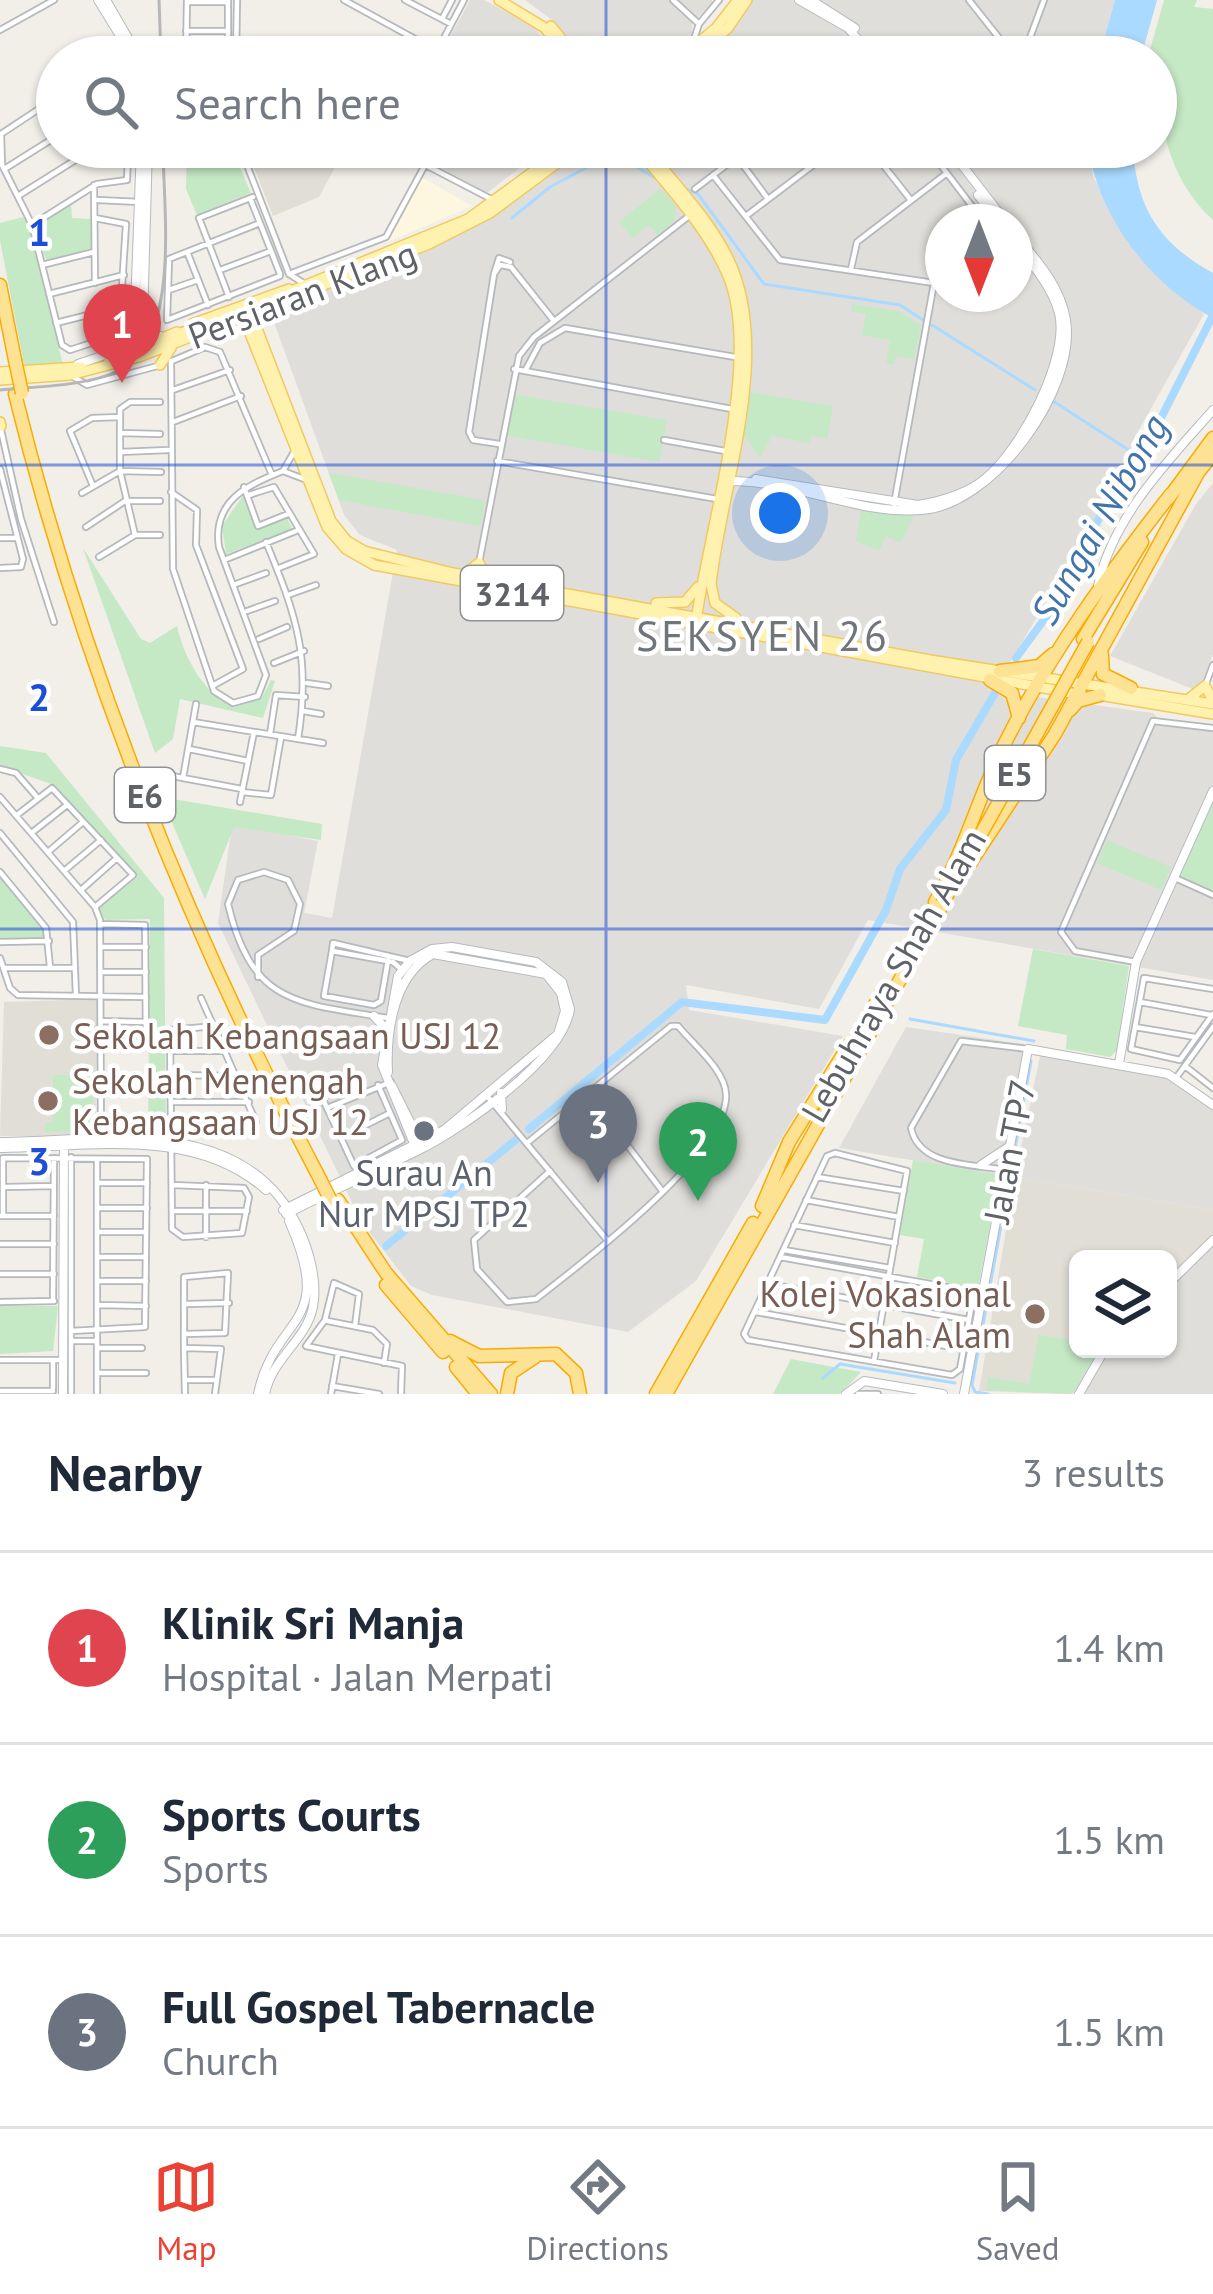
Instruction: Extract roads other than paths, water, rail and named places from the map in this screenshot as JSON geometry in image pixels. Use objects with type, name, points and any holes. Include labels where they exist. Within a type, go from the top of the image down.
[{"type":"highway","name":"E6","points":[[0,285],[9,378]]},
{"type":"highway","name":"E6","points":[[0,320],[9,378],[49,525],[161,839],[335,1201],[384,1283],[478,1394]]},
{"type":"highway","name":"Lebuhraya Shah Alam","points":[[656,1394],[1171,494],[1213,438]]},
{"type":"highway","name":"Lebuhraya Shah Alam","points":[[666,1394],[1086,640],[1213,454]]},
{"type":"highway","points":[[942,904],[1011,808],[1199,471]]},
{"type":"highway","points":[[956,866],[1018,719],[1098,587],[1171,494]]},
{"type":"highway","points":[[1064,641],[1057,665],[1078,674],[1109,637]]},
{"type":"highway","points":[[1109,637],[1100,668],[1131,688]]},
{"type":"highway","points":[[995,676],[1039,666],[1064,641]]},
{"type":"highway","points":[[995,676],[1012,693],[1018,719]]},
{"type":"highway","points":[[1054,734],[1074,704],[1100,695]]},
{"type":"highway","name":"E6","points":[[335,1201],[386,1273],[491,1394]]},
{"type":"highway","points":[[436,1329],[479,1356],[556,1354],[576,1373],[577,1394]]},
{"type":"highway","points":[[507,1394],[516,1367],[543,1357],[566,1369],[577,1394]]},
{"type":"main road","points":[[499,0],[523,9]]},
{"type":"main road","points":[[511,0],[549,25],[557,36]]},
{"type":"main road","points":[[707,36],[747,0]]},
{"type":"main road","points":[[738,6],[763,0]]},
{"type":"main road","name":"Persiaran Klang","points":[[9,378],[68,372],[216,326],[476,213],[544,168]]},
{"type":"main road","name":"Persiaran Klang","points":[[246,312],[472,224],[546,168]]},
{"type":"main road","points":[[657,168],[726,255],[746,313],[746,375],[697,615],[703,621],[844,651]]},
{"type":"main road","points":[[692,213],[733,288],[740,358],[707,580],[721,610],[748,624]]},
{"type":"main road","name":"Persiaran Klang","points":[[171,339],[302,285]]},
{"type":"main road","points":[[216,326],[239,327],[255,337],[274,304]]},
{"type":"main road","points":[[166,363],[171,339],[246,312]]},
{"type":"main road","name":"3214","points":[[246,312],[295,450],[335,538],[374,566],[1100,695]]},
{"type":"main road","name":"3214","points":[[255,337],[338,531],[364,551],[489,580],[748,624],[995,676]]},
{"type":"main road","points":[[407,560],[467,572],[478,563],[489,580]]},
{"type":"main road","points":[[615,601],[685,602],[707,580]]},
{"type":"main road","points":[[1100,695],[1186,704],[1213,702],[1205,686],[1186,704]]},
{"type":"main road","points":[[1131,688],[1213,714]]},
{"type":"main road","name":"3214","points":[[1078,690],[1131,688]]},
{"type":"main road","points":[[1186,704],[1209,727]]},
{"type":"street","points":[[0,30],[54,0]]},
{"type":"street","points":[[102,0],[123,36]]},
{"type":"street","points":[[344,0],[405,36]]},
{"type":"street","points":[[405,0],[452,24]]},
{"type":"street","points":[[442,19],[452,0]]},
{"type":"street","points":[[446,36],[464,0]]},
{"type":"street","points":[[673,0],[698,24]]},
{"type":"street","points":[[694,36],[719,0]]},
{"type":"street","points":[[799,0],[855,36]]},
{"type":"street","points":[[811,0],[854,26],[860,36]]},
{"type":"street","points":[[969,0],[997,36]]},
{"type":"street","points":[[1031,36],[1044,0]]},
{"type":"street","points":[[186,36],[187,1],[231,1],[232,36]]},
{"type":"street","points":[[186,31],[232,31]]},
{"type":"street","points":[[36,113],[1,137],[4,169],[32,224],[56,323],[70,350],[118,334],[126,224],[94,218]]},
{"type":"street","points":[[4,169],[36,149]]},
{"type":"street","points":[[18,196],[63,168]]},
{"type":"street","points":[[32,224],[94,185],[128,178],[127,168]]},
{"type":"street","points":[[144,168],[143,321],[149,332],[171,339]]},
{"type":"street","points":[[246,168],[260,223],[270,237],[278,278],[167,320],[168,261],[260,223]]},
{"type":"street","points":[[282,290],[289,274],[384,238],[422,168]]},
{"type":"street","points":[[430,168],[498,200]]},
{"type":"street","points":[[695,189],[722,168]]},
{"type":"street","points":[[745,168],[769,199]]},
{"type":"street","points":[[746,216],[810,168]]},
{"type":"street","points":[[885,168],[910,200]]},
{"type":"street","points":[[943,168],[970,204]]},
{"type":"street","points":[[961,168],[988,204]]},
{"type":"street","points":[[851,269],[856,242],[947,173]]},
{"type":"street","points":[[713,175],[780,260],[925,281]]},
{"type":"street","points":[[94,185],[95,283]]},
{"type":"street","points":[[476,193],[476,213]]},
{"type":"street","points":[[229,297],[199,218],[254,196]]},
{"type":"street","points":[[254,196],[289,274],[302,285]]},
{"type":"street","points":[[96,200],[143,202]]},
{"type":"street","points":[[68,372],[117,351],[134,334],[143,202]]},
{"type":"street","points":[[478,563],[514,369],[527,344],[692,213]]},
{"type":"street","points":[[219,271],[271,251]]},
{"type":"street","points":[[42,265],[94,252]]},
{"type":"street","points":[[188,252],[208,305]]},
{"type":"street","points":[[499,444],[473,440],[469,432],[499,258],[506,257],[554,321]]},
{"type":"street","points":[[726,483],[734,480],[894,506],[941,508],[964,496],[1010,460],[1057,380],[1066,350],[1059,296],[1033,259]]},
{"type":"street","points":[[494,274],[502,264],[512,267]]},
{"type":"street","points":[[964,496],[1002,461],[1053,373],[1060,349],[1054,298],[1033,268]]},
{"type":"street","points":[[50,294],[124,275]]},
{"type":"street","points":[[167,290],[198,280]]},
{"type":"street","points":[[56,323],[122,306]]},
{"type":"street","points":[[894,506],[929,312]]},
{"type":"street","points":[[524,371],[540,343],[566,328],[740,358]]},
{"type":"street","points":[[68,372],[87,385],[205,347],[220,352],[272,476]]},
{"type":"street","points":[[166,363],[171,391],[173,568],[213,686],[220,698],[233,704],[258,696],[266,675],[247,611],[217,539],[223,510],[244,487],[284,471],[295,450]]},
{"type":"street","points":[[514,369],[732,409]]},
{"type":"street","points":[[171,391],[230,370]]},
{"type":"street","points":[[171,423],[241,396]]},
{"type":"street","points":[[135,535],[120,471],[120,417],[125,403],[160,402]]},
{"type":"street","points":[[1098,587],[1109,547],[1133,508],[1213,410]]},
{"type":"street","points":[[93,486],[70,431],[92,418],[120,417]]},
{"type":"street","points":[[0,424],[21,519],[55,622]]},
{"type":"street","points":[[121,433],[160,434]]},
{"type":"street","points":[[664,440],[725,451]]},
{"type":"street","points":[[120,452],[171,452]]},
{"type":"street","points":[[496,461],[716,500]]},
{"type":"street","points":[[0,469],[4,508],[23,564],[0,568]]},
{"type":"street","points":[[728,469],[735,475],[894,506]]},
{"type":"street","points":[[82,493],[120,471],[160,472]]},
{"type":"street","points":[[284,471],[308,482]]},
{"type":"street","points":[[244,487],[258,526],[288,514]]},
{"type":"street","points":[[249,495],[274,487],[314,555],[277,568]]},
{"type":"street","points":[[171,493],[196,510],[196,545],[243,669],[213,686]]},
{"type":"street","points":[[86,527],[125,501],[160,501]]},
{"type":"street","points":[[224,560],[296,531]]},
{"type":"street","points":[[99,557],[135,535],[160,535]]},
{"type":"street","points":[[0,538],[16,538]]},
{"type":"street","points":[[266,542],[304,651],[307,682],[298,739]]},
{"type":"street","points":[[236,584],[266,573]]},
{"type":"street","points":[[287,596],[316,585]]},
{"type":"street","points":[[247,611],[275,601]]},
{"type":"street","points":[[256,640],[287,627]]},
{"type":"street","points":[[274,663],[304,651]]},
{"type":"street","points":[[1205,686],[1213,665]]},
{"type":"street","points":[[307,682],[328,686]]},
{"type":"street","points":[[270,734],[276,695],[305,697]]},
{"type":"street","points":[[183,778],[196,704]]},
{"type":"street","points":[[303,711],[321,714]]},
{"type":"street","points":[[1136,962],[1075,951],[1061,932],[1156,718],[1209,727]]},
{"type":"street","points":[[193,722],[322,743]]},
{"type":"street","points":[[240,802],[254,732]]},
{"type":"street","points":[[172,776],[271,795],[281,737]]},
{"type":"street","points":[[188,749],[248,760]]},
{"type":"street","points":[[0,769],[16,773],[37,797]]},
{"type":"street","points":[[17,815],[47,789],[131,873],[127,884],[95,907]]},
{"type":"street","points":[[1213,791],[1136,962],[1131,1049],[1182,1063],[1213,1088]]},
{"type":"street","points":[[0,796],[95,907],[100,924],[102,1144]]},
{"type":"street","points":[[32,833],[67,805]]},
{"type":"street","points":[[48,852],[83,822]]},
{"type":"street","points":[[0,833],[72,920],[76,996]]},
{"type":"street","points":[[64,871],[100,840]]},
{"type":"street","points":[[81,890],[117,858]]},
{"type":"street","points":[[0,872],[43,923],[50,968]]},
{"type":"street","points":[[258,955],[294,932],[300,904],[296,888],[279,876],[251,874],[238,880],[231,892],[231,915],[258,977],[287,999],[392,1018]]},
{"type":"street","points":[[1174,878],[1213,896]]},
{"type":"street","points":[[100,924],[146,926],[146,1041],[141,1046],[101,1046]]},
{"type":"street","points":[[2,942],[49,941]]},
{"type":"street","points":[[100,947],[146,947]]},
{"type":"street","points":[[261,1394],[272,1368],[310,1315],[311,1267],[298,1222],[300,1210],[310,1199],[430,1138],[492,1096],[561,1038],[570,1009],[562,982],[536,962],[452,947],[432,949],[410,961],[391,1002],[384,1086],[417,1143]]},
{"type":"street","points":[[245,949],[258,955]]},
{"type":"street","points":[[389,957],[381,1001],[374,1005],[324,996],[332,951],[389,957],[410,961]]},
{"type":"street","points":[[287,1211],[480,1109],[558,1034],[565,1011],[561,993],[546,974],[451,953],[433,954],[408,970],[386,1036]]},
{"type":"street","points":[[258,955],[258,977]]},
{"type":"street","points":[[389,957],[402,970]]},
{"type":"street","points":[[0,958],[18,995],[146,997]]},
{"type":"street","points":[[3,968],[75,968]]},
{"type":"street","points":[[100,972],[146,972]]},
{"type":"street","points":[[1119,1064],[1143,979],[1213,989]]},
{"type":"street","points":[[173,1127],[252,1126],[257,1119],[201,998]]},
{"type":"street","points":[[375,1015],[391,1002]]},
{"type":"street","points":[[1140,1002],[1212,1015],[1176,1078]]},
{"type":"street","points":[[304,1087],[318,1091],[354,1166],[399,1144],[384,1086],[386,1036],[383,1022],[375,1015]]},
{"type":"street","points":[[101,1022],[146,1022]]},
{"type":"street","points":[[172,1185],[244,1188],[248,1211],[240,1235],[175,1234],[172,1211],[170,1030],[215,1026]]},
{"type":"street","points":[[527,1144],[670,1026],[678,1026],[718,1075],[726,1101],[685,1169],[663,1192],[528,1304],[500,1298],[477,1269],[475,1240],[549,1175]]},
{"type":"street","points":[[1135,1027],[1199,1040],[1213,1051]]},
{"type":"street","points":[[1199,1040],[1213,1028]]},
{"type":"street","name":"Jalan TP7","points":[[1000,1169],[933,1157],[919,1148],[910,1128],[961,1041],[1032,1049],[1176,1078],[1213,1105]]},
{"type":"street","name":"Jalan TP7","points":[[964,1394],[979,1292],[1004,1181],[1000,1169],[1010,1146],[1032,1049]]},
{"type":"street","points":[[171,1051],[226,1051]]},
{"type":"street","points":[[171,1075],[240,1076]]},
{"type":"street","points":[[327,1108],[384,1086]]},
{"type":"street","points":[[492,1096],[549,1175],[608,1240]]},
{"type":"street","points":[[171,1102],[251,1102]]},
{"type":"street","points":[[480,1109],[502,1112]]},
{"type":"street","points":[[340,1137],[390,1113]]},
{"type":"street","points":[[618,1133],[663,1192]]},
{"type":"street","points":[[522,1135],[537,1136]]},
{"type":"street","points":[[535,1153],[537,1136]]},
{"type":"street","points":[[63,1152],[102,1144],[173,1144],[215,1150],[289,1200],[310,1199]]},
{"type":"street","points":[[173,1144],[229,1163],[262,1186],[287,1211],[300,1247],[306,1305],[297,1326],[272,1355],[261,1394]]},
{"type":"street","points":[[981,1166],[1010,1146]]},
{"type":"street","points":[[54,1216],[1,1216],[1,1149],[147,1160],[146,1325],[138,1330],[70,1331]]},
{"type":"street","points":[[60,1393],[67,1341],[54,1274],[54,1186],[63,1152]]},
{"type":"street","points":[[58,1301],[63,1152]]},
{"type":"street","points":[[60,1393],[58,1360],[70,1331],[63,1152]]},
{"type":"street","points":[[781,1253],[890,1272],[979,1292],[960,1370],[952,1375],[748,1340],[743,1334],[754,1312],[767,1284],[781,1253],[794,1225],[827,1156],[835,1153],[907,1171],[904,1192],[899,1216],[895,1243],[890,1272],[879,1334],[874,1361]]},
{"type":"street","points":[[97,1157],[97,1394]]},
{"type":"street","points":[[253,1172],[287,1211],[311,1267]]},
{"type":"street","points":[[817,1177],[904,1192]]},
{"type":"street","points":[[97,1183],[147,1183]]},
{"type":"street","points":[[206,1184],[206,1237]]},
{"type":"street","points":[[3,1186],[54,1186]]},
{"type":"street","points":[[806,1200],[899,1216]]},
{"type":"street","points":[[97,1208],[147,1208]]},
{"type":"street","points":[[172,1211],[248,1211]]},
{"type":"street","points":[[794,1225],[895,1243]]},
{"type":"street","points":[[97,1232],[146,1232]]},
{"type":"street","points":[[601,1233],[616,1234]]},
{"type":"street","points":[[600,1247],[601,1233]]},
{"type":"street","points":[[1177,1275],[1213,1240]]},
{"type":"street","points":[[0,1244],[54,1244]]},
{"type":"street","points":[[97,1257],[146,1257]]},
{"type":"street","points":[[0,1274],[54,1274]]},
{"type":"street","points":[[184,1334],[225,1333],[228,1274],[184,1277],[184,1304],[184,1334],[184,1380],[185,1394]]},
{"type":"street","points":[[97,1281],[146,1281]]},
{"type":"street","points":[[355,1326],[359,1294],[334,1283],[325,1320],[306,1344],[404,1370],[401,1394]]},
{"type":"street","points":[[767,1284],[969,1320]]},
{"type":"street","points":[[0,1302],[58,1301]]},
{"type":"street","points":[[184,1304],[229,1303]]},
{"type":"street","points":[[97,1305],[146,1306]]},
{"type":"street","points":[[754,1312],[964,1349]]},
{"type":"street","points":[[325,1320],[373,1330],[387,1344],[384,1363]]},
{"type":"street","points":[[67,1341],[142,1348]]},
{"type":"street","points":[[184,1348],[220,1348],[215,1394]]},
{"type":"street","points":[[338,1354],[331,1390],[379,1394]]},
{"type":"street","points":[[1079,1394],[1100,1358]]},
{"type":"street","points":[[0,1360],[58,1360]]},
{"type":"street","points":[[97,1373],[146,1373]]},
{"type":"street","points":[[184,1380],[217,1380]]},
{"type":"street","points":[[846,1394],[864,1381],[936,1393]]},
{"type":"street","points":[[0,1390],[60,1393]]},
{"type":"street","points":[[858,1394],[878,1394]]},
{"type":"water","points":[[1115,0],[1157,0],[1147,36],[1105,36]]},
{"type":"water","points":[[1093,168],[1135,168],[1154,222],[1179,250],[1213,273],[1213,318],[1149,268],[1116,223]]},
{"type":"waterway","points":[[512,218],[550,187],[586,168]]},
{"type":"waterway","points":[[639,168],[657,179]]},
{"type":"waterway","points":[[685,189],[698,194],[764,284],[900,305],[923,320]]},
{"type":"waterway","name":"Sungai Nibong","points":[[1016,658],[1062,595],[1104,508],[1156,428],[1213,315]]},
{"type":"waterway","points":[[932,325],[1035,390]]},
{"type":"waterway","points":[[1053,401],[1138,456]]},
{"type":"waterway","name":"Sungai Nibong","points":[[529,1129],[682,1002],[825,1020],[886,910],[900,869],[946,810],[956,760],[995,693]]},
{"type":"waterway","points":[[910,1019],[1034,1041]]},
{"type":"waterway","points":[[988,1394],[975,1392],[972,1385],[1031,1061]]},
{"type":"waterway","points":[[386,1246],[518,1138]]},
{"type":"waterway","points":[[823,1378],[840,1364],[955,1383]]},
{"type":"tram line","points":[[159,0],[160,36]]},
{"type":"tram line","points":[[0,390],[90,380],[118,371],[138,355],[152,332],[160,303],[166,236],[164,168]]},
{"type":"place","name":"Klinik Sri Manja","points":[[122,383]]},
{"type":"place","name":"Sekolah Kebangsaan USJ 12","points":[[49,1035]]},
{"type":"place","name":"Sekolah Menengah Kebangsaan USJ 12","points":[[48,1101]]},
{"type":"place","name":"Surau An Nur MPSJ TP2","points":[[424,1131]]},
{"type":"place","name":"Full Gospel Tabernacle","points":[[598,1183]]},
{"type":"place","name":"Sports Courts","points":[[698,1201]]},
{"type":"place","name":"Kolej Vokasional Shah Alam","points":[[1035,1314]]},
{"type":"district","name":"SEKSYEN 26","points":[[763,635]]}]
